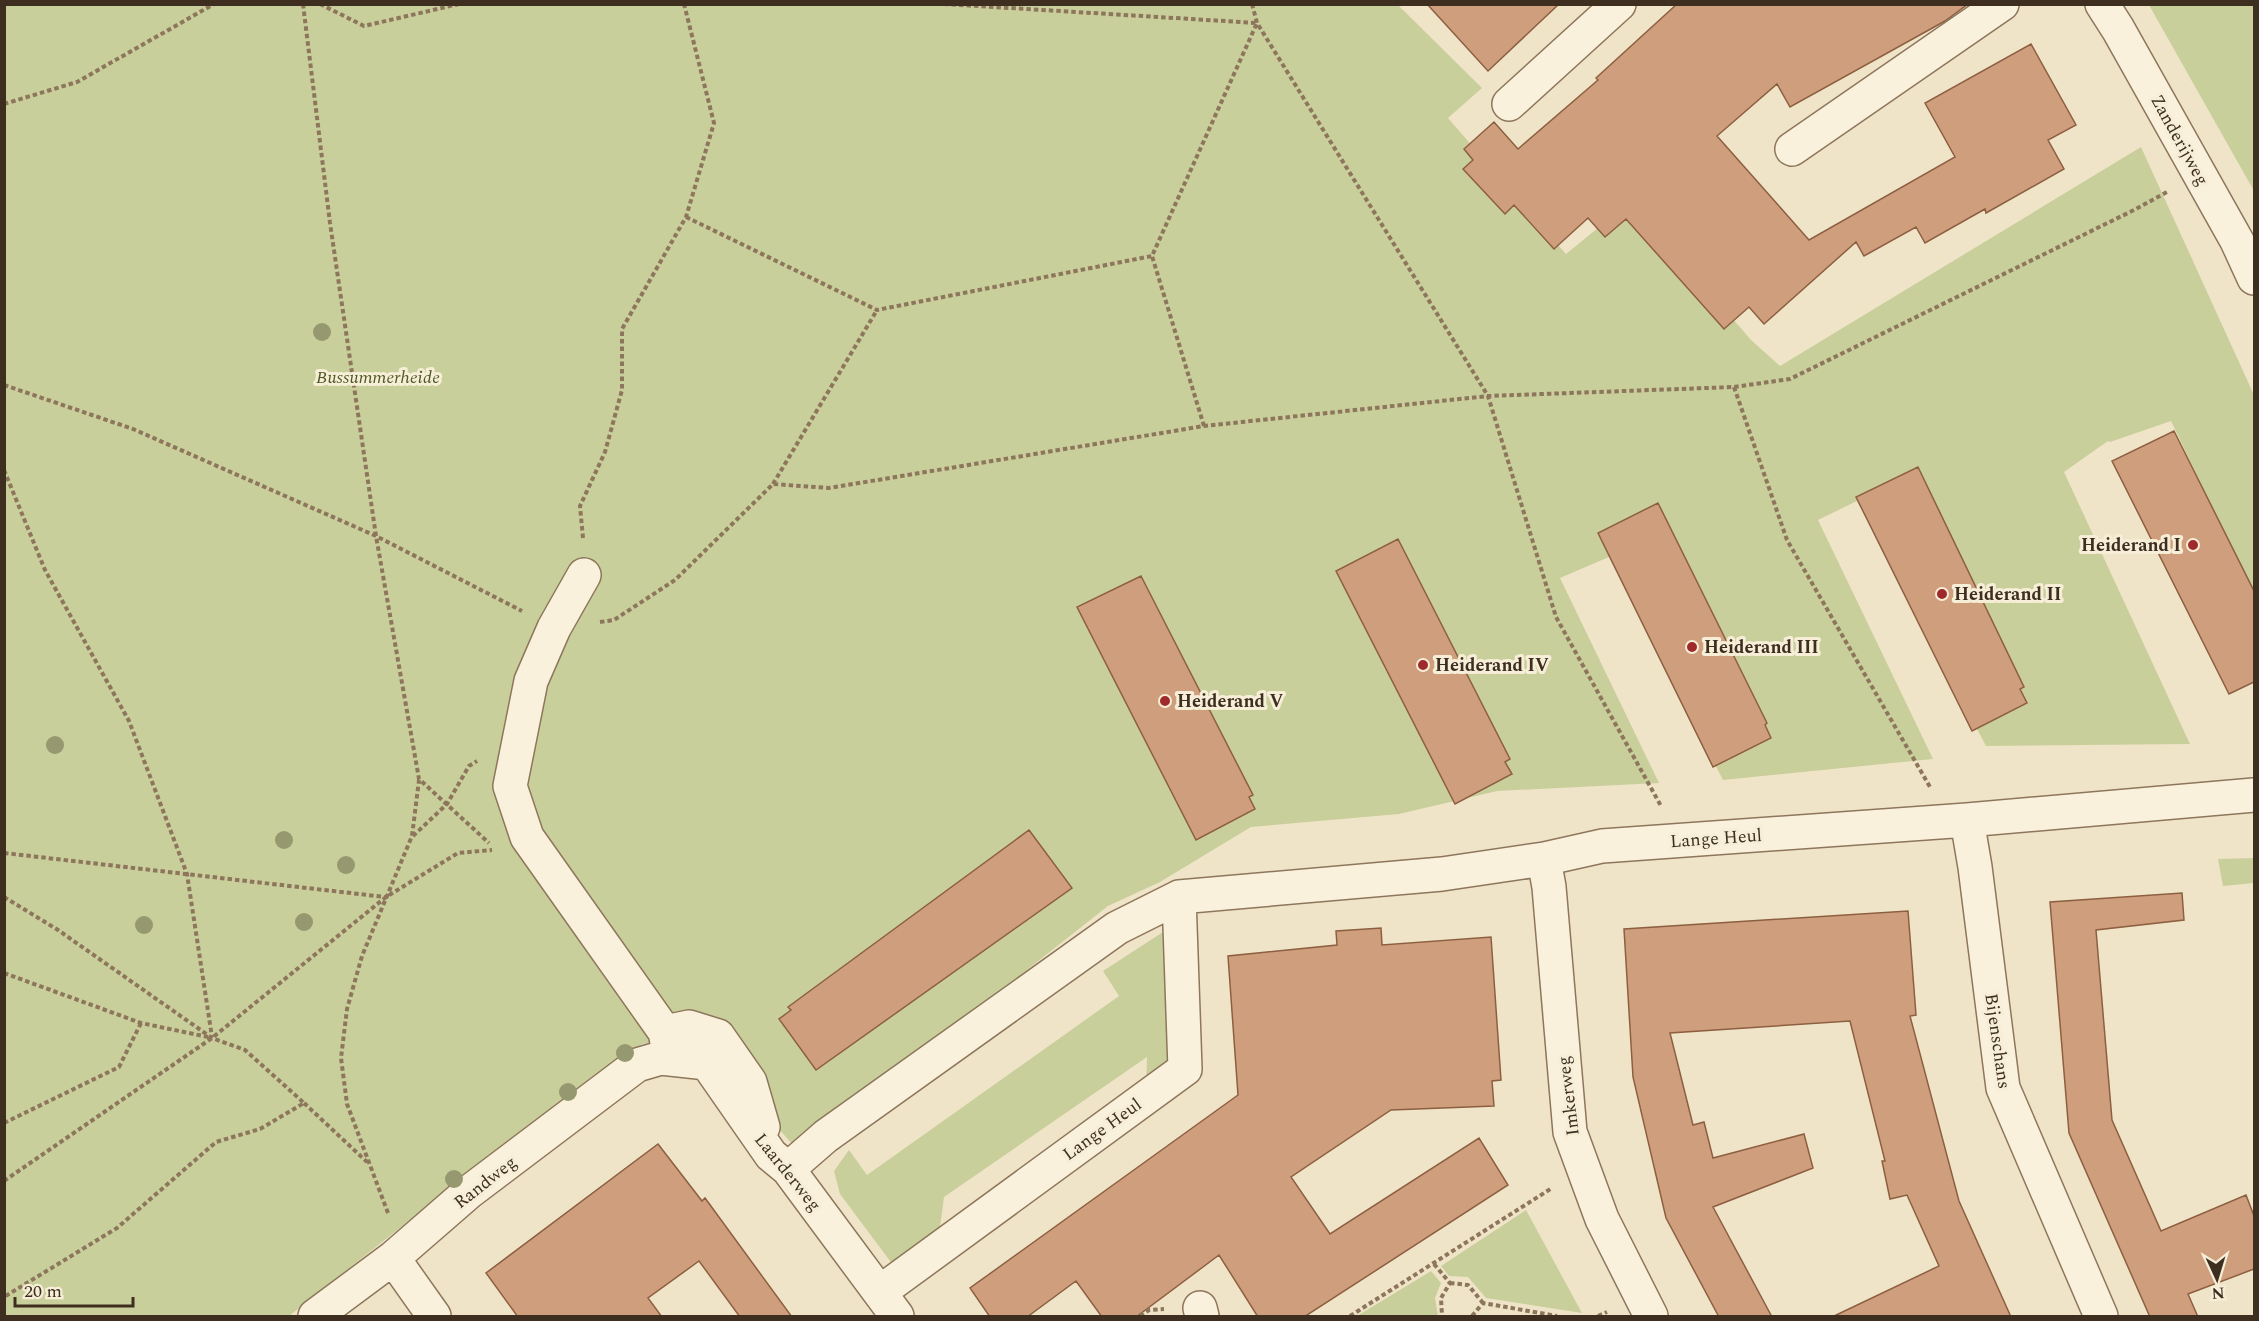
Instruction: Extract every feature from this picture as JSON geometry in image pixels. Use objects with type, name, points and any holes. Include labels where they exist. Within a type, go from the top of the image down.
[{"type":"street","points":[[1509,104],[1619,4]]},
{"type":"street","points":[[1792,149],[2002,4]]},
{"type":"street","name":"Zanderijweg","points":[[2102,4],[2237,241],[2254,278]]},
{"type":"street","points":[[584,575],[554,628],[531,681],[510,786],[527,837],[665,1050]]},
{"type":"street","name":"Lange Heul","points":[[780,1162],[826,1136],[1117,928],[1179,897],[1442,874],[1546,873],[1602,846],[1958,820],[2254,795]]},
{"type":"street","name":"Bijenschans","points":[[1958,820],[1975,867],[2003,1088],[2101,1317]]},
{"type":"street","name":"Imkerweg","points":[[1546,873],[1570,1132],[1602,1219],[1651,1317]]},
{"type":"street","name":"Lange Heul","points":[[888,1304],[1185,1069],[1179,897]]},
{"type":"street","name":"Laarderweg","points":[[665,1050],[707,1063],[888,1304]]},
{"type":"street","name":"Randweg","points":[[315,1317],[393,1258],[469,1192],[637,1065],[665,1050]]},
{"type":"street","points":[[393,1258],[434,1317]]},
{"type":"path","points":[[4,104],[77,82],[214,4]]},
{"type":"path","points":[[303,4],[330,223],[376,536],[419,779],[412,836],[363,956],[347,1010],[341,1058],[347,1104],[393,1224],[393,1258]]},
{"type":"path","points":[[320,4],[364,26],[459,4]]},
{"type":"path","points":[[584,575],[580,506],[605,452],[622,390],[622,329],[686,217],[714,123],[684,4]]},
{"type":"path","points":[[944,4],[1257,23]]},
{"type":"path","points":[[1252,4],[1257,23],[1488,396],[1556,617],[1680,840]]},
{"type":"path","points":[[1204,426],[1152,256],[1257,23]]},
{"type":"path","points":[[773,484],[829,488],[1204,426],[1488,396],[1734,387],[1790,379],[2123,216],[2164,193]]},
{"type":"path","points":[[686,217],[877,310],[1152,256]]},
{"type":"path","points":[[4,385],[133,429],[376,536],[554,628],[614,620],[675,580],[773,484],[877,310]]},
{"type":"path","points":[[1734,387],[1787,540],[1958,820]]},
{"type":"path","points":[[4,470],[45,570],[129,722],[187,874],[212,1038]]},
{"type":"path","points":[[412,836],[447,804],[469,765],[519,736]]},
{"type":"path","points":[[4,1181],[212,1038],[386,897],[458,853],[496,849],[419,779]]},
{"type":"path","points":[[4,853],[386,897]]},
{"type":"path","points":[[4,897],[58,930],[212,1038]]},
{"type":"path","points":[[4,973],[141,1023],[212,1038],[245,1050],[369,1164]]},
{"type":"path","points":[[4,1123],[119,1067],[141,1023]]},
{"type":"path","points":[[4,1297],[117,1228],[216,1142],[260,1129],[304,1103]]},
{"type":"path","points":[[1350,1317],[1583,1169]]},
{"type":"path","points":[[1434,1264],[1450,1283],[1468,1285],[1483,1303],[1557,1317]]},
{"type":"path","points":[[1442,1317],[1441,1298],[1450,1283]]},
{"type":"path","points":[[1472,1317],[1483,1303]]},
{"type":"green space","name":"Bussummerheide","points":[[4,5],[1398,5],[1482,88],[1448,118],[1566,254],[1631,201],[1751,340],[1780,366],[2141,147],[2254,395],[2254,596],[2171,421],[2108,441],[2064,472],[2190,744],[1986,746],[1857,501],[1818,520],[1933,759],[1723,780],[1609,557],[1560,578],[1659,783],[1497,791],[1399,814],[1251,827],[1160,882],[1108,906],[838,1119],[794,1146],[751,1098],[709,1037],[642,1044],[411,1219],[289,1316],[5,1316]]},
{"type":"green space","points":[[2149,5],[2254,5],[2254,191]]},
{"type":"green space","points":[[2254,858],[2254,883],[2223,886],[2218,859]]},
{"type":"green space","points":[[1163,932],[1176,1047],[1165,1071],[1146,1087],[1147,1057],[944,1197],[939,1235],[893,1265],[840,1194],[834,1171],[849,1150],[867,1175],[1119,996],[1103,971]]},
{"type":"green space","points":[[1526,1210],[1582,1313],[1486,1298],[1468,1277],[1449,1276],[1441,1266]]},
{"type":"green space","points":[[1431,1271],[1441,1283],[1435,1298],[1438,1316],[1357,1316]]},
{"type":"building","points":[[1427,4],[1559,4],[1488,71]]},
{"type":"building","points":[[1677,4],[1968,4],[1945,21],[1790,107],[1777,84],[1717,136],[1809,240],[1955,157],[1925,103],[2031,44],[2076,125],[2048,140],[2064,169],[1986,213],[1985,209],[1925,243],[1916,227],[1864,256],[1856,242],[1764,324],[1749,307],[1724,329],[1626,219],[1605,237],[1588,218],[1554,249],[1514,205],[1505,214],[1463,169],[1473,160],[1464,149],[1494,122],[1518,149],[1598,80],[1596,78]]},
{"type":"building","name":"Heiderand I","points":[[2174,431],[2254,591],[2254,682],[2229,694],[2112,461]]},
{"type":"building","name":"Heiderand II","points":[[1918,467],[2024,687],[2020,689],[2027,703],[1972,731],[1856,497]]},
{"type":"building","name":"Heiderand III","points":[[1658,503],[1767,723],[1765,725],[1771,738],[1713,767],[1598,533]]},
{"type":"building","name":"Heiderand IV","points":[[1398,539],[1510,759],[1505,762],[1512,774],[1455,804],[1336,571]]},
{"type":"building","name":"Heiderand V","points":[[1141,576],[1253,795],[1249,797],[1255,809],[1196,840],[1077,607]]},
{"type":"building","points":[[1029,830],[1072,888],[816,1070],[779,1019],[791,1010],[788,1007]]},
{"type":"building","points":[[2182,893],[2184,920],[2096,930],[2112,1120],[2161,1231],[2246,1195],[2254,1216],[2254,1269],[2188,1294],[2198,1317],[2150,1317],[2069,1133],[2050,902]]},
{"type":"building","points":[[1908,911],[1916,1015],[1910,1016],[1959,1201],[2011,1317],[1832,1317],[1939,1266],[1907,1195],[1890,1199],[1882,1161],[1885,1161],[1850,1021],[1670,1033],[1693,1125],[1704,1122],[1713,1158],[1804,1134],[1813,1168],[1713,1207],[1772,1317],[1719,1317],[1666,1218],[1633,1077],[1624,929]]},
{"type":"building","points":[[1381,928],[1382,945],[1491,937],[1501,1080],[1492,1081],[1494,1106],[1391,1110],[1291,1177],[1330,1234],[1479,1138],[1508,1185],[1304,1317],[1258,1317],[1219,1255],[1136,1317],[1102,1317],[1076,1281],[1027,1317],[990,1317],[970,1288],[1238,1095],[1228,956],[1337,945],[1336,931]]},
{"type":"building","points":[[658,1144],[702,1201],[705,1198],[792,1317],[740,1317],[699,1261],[648,1298],[662,1317],[518,1317],[486,1273]]},
{"type":"place","name":"Heiderand I","points":[[2193,545]]},
{"type":"place","name":"Heiderand II","points":[[1942,594]]},
{"type":"place","name":"Heiderand III","points":[[1692,647]]},
{"type":"place","name":"Heiderand IV","points":[[1423,665]]},
{"type":"place","name":"Heiderand V","points":[[1165,701]]}]
